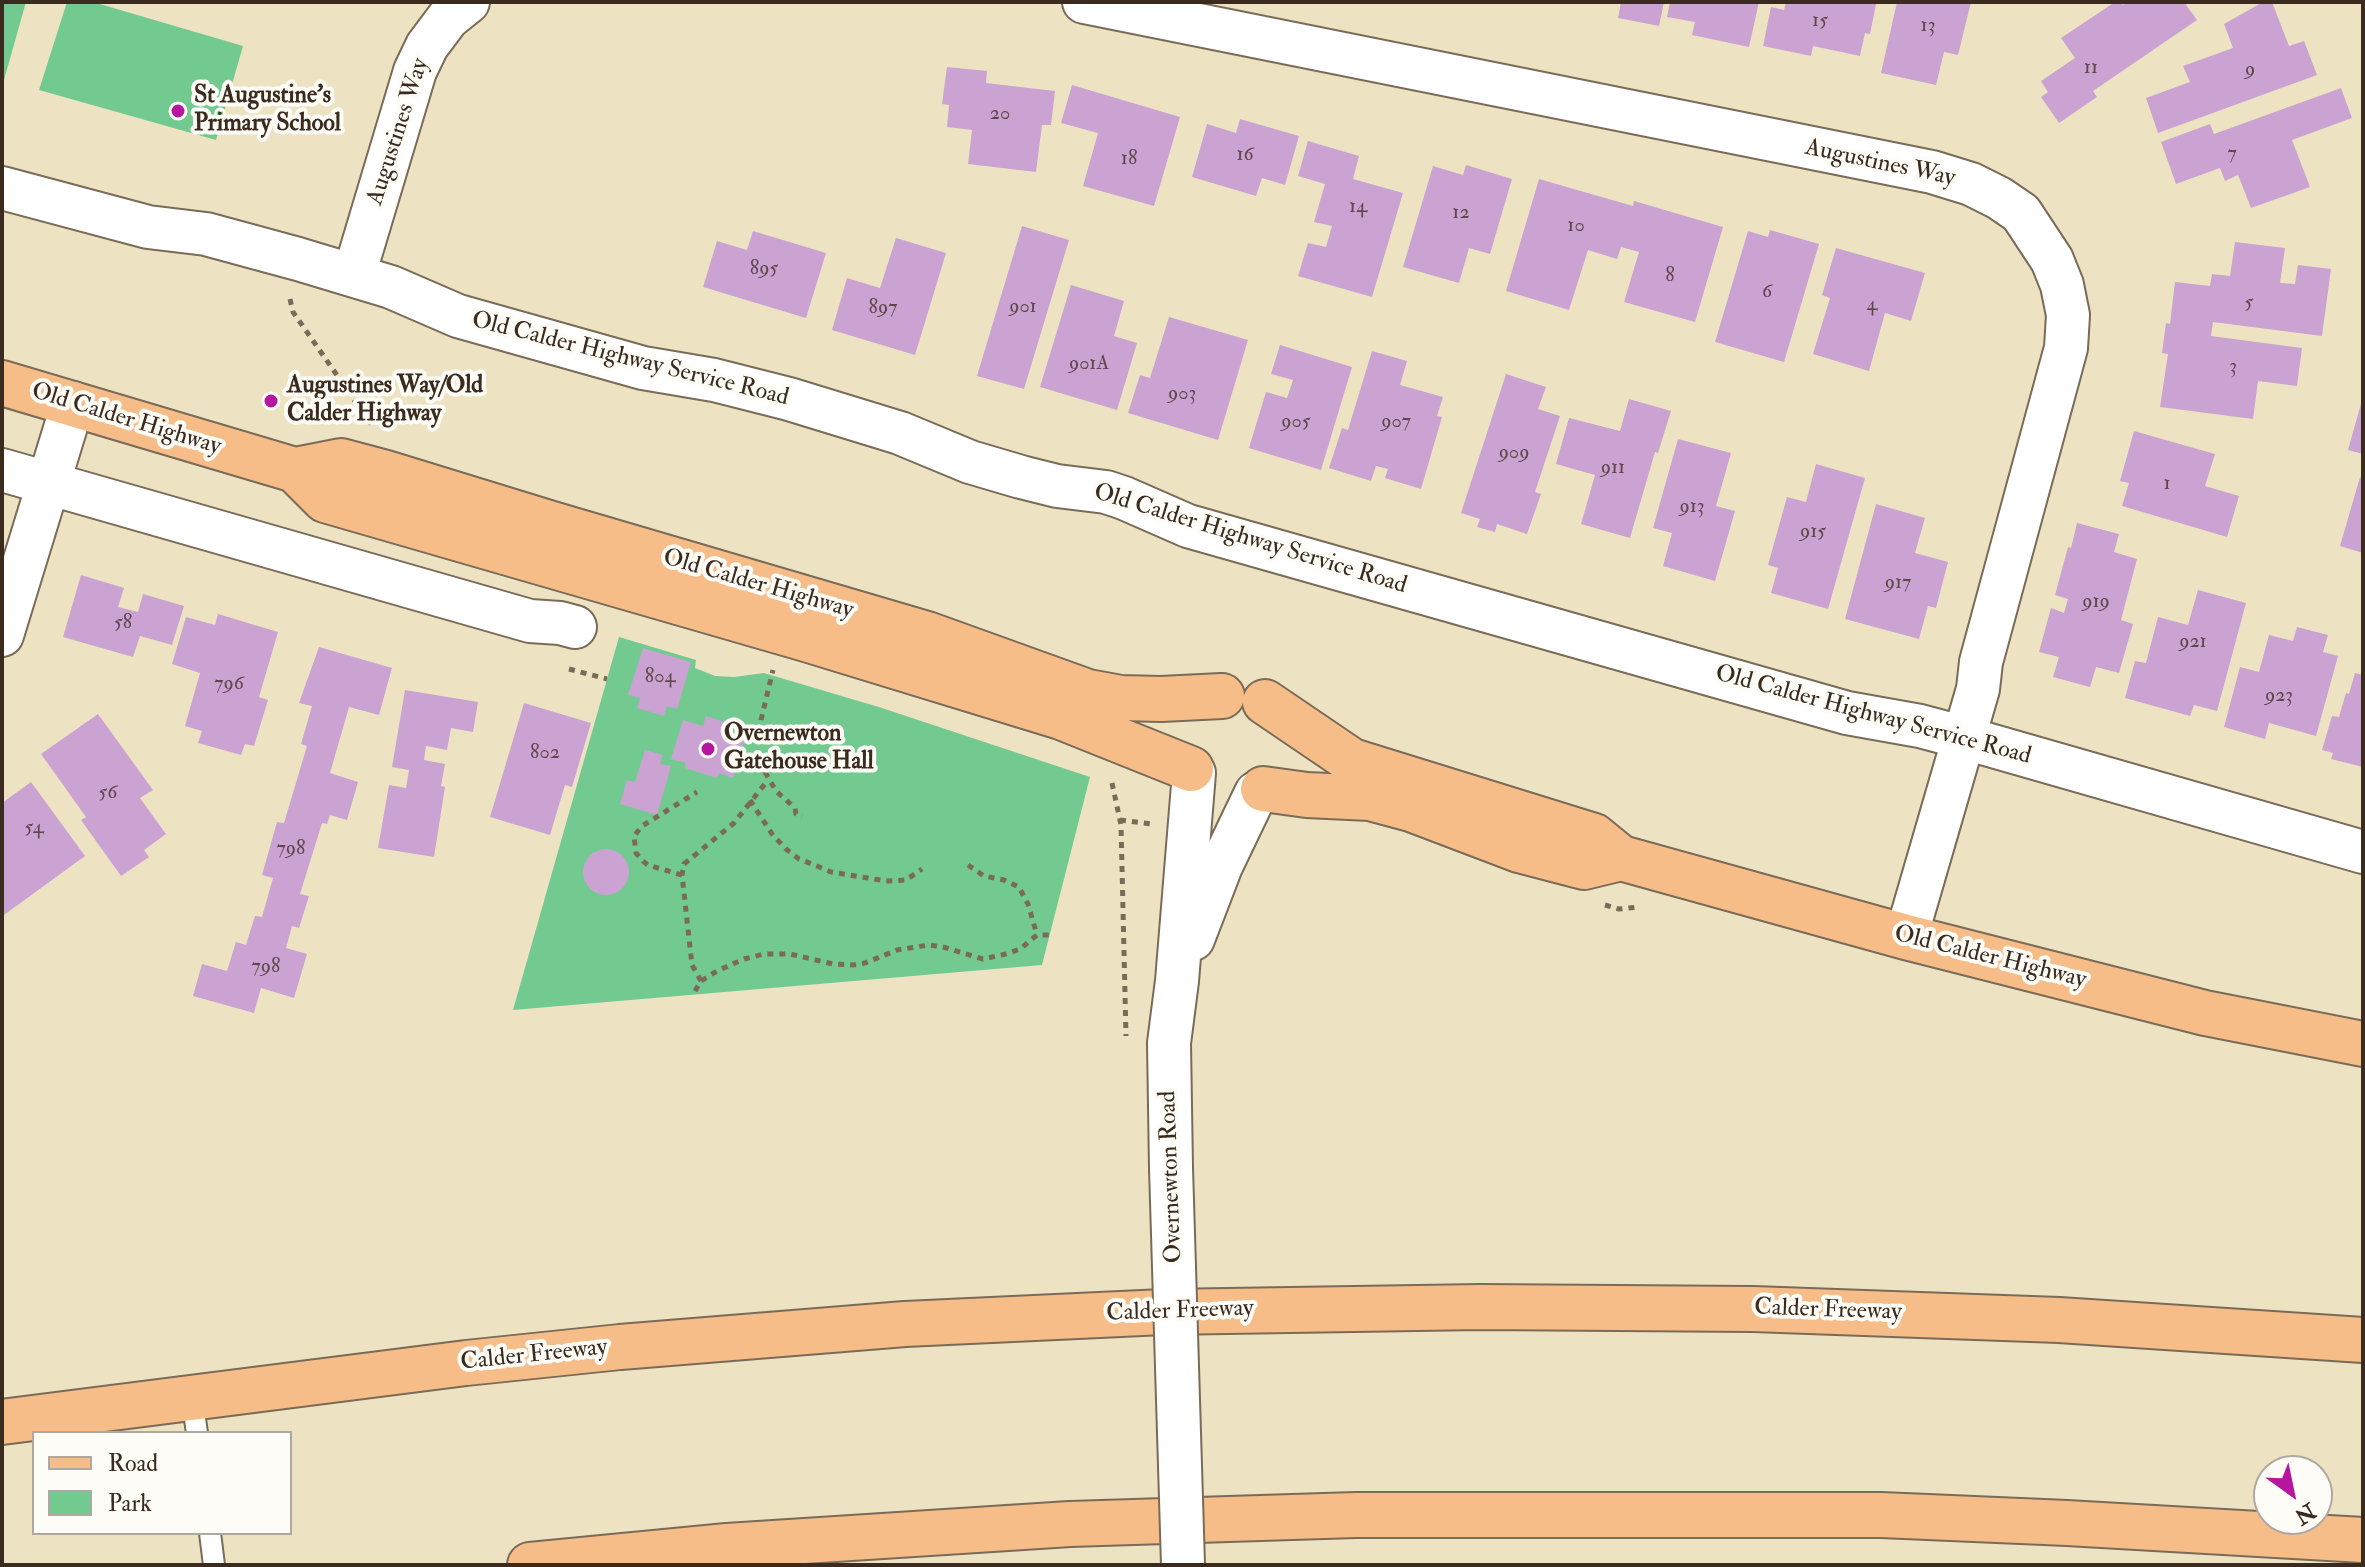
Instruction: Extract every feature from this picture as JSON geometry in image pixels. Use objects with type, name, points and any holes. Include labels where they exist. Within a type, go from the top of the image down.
[{"type":"main road","name":"Old Calder Highway","points":[[2,383],[295,470],[341,461],[386,473],[927,634],[1088,692],[1121,698],[1222,696]]},
{"type":"main road","name":"Old Calder Highway","points":[[295,470],[325,500],[816,642],[1061,717],[1193,771]]},
{"type":"main road","points":[[1237,694],[1265,702],[1278,713],[1286,729],[1288,746],[1285,763],[1276,778],[1259,791],[1239,796],[1222,794],[1206,786],[1193,771],[1187,755],[1189,726],[1209,702],[1222,696],[1237,694]]},
{"type":"main road","name":"Old Calder Highway","points":[[1265,702],[1352,761],[1594,836],[1621,858],[1906,937],[2205,1013],[2363,1044]]},
{"type":"main road","name":"Old Calder Highway","points":[[1259,791],[1370,798],[1411,809],[1519,850],[1584,867],[1621,858]]},
{"type":"main road","name":"Calder Freeway","points":[[2,1422],[195,1415],[466,1363],[769,1333],[1178,1312],[1464,1307],[1753,1309],[2059,1320],[2363,1340]]},
{"type":"main road","points":[[1653,1514],[1883,1525],[2291,1565]]},
{"type":"main road","points":[[530,1565],[727,1546],[1070,1524],[1356,1515],[1881,1515],[2363,1540]]},
{"type":"street","name":"Augustines Way","points":[[354,275],[415,71],[427,46],[448,18],[468,2]]},
{"type":"street","name":"Augustines Way","points":[[1084,2],[1932,172],[1971,184],[2021,213],[2052,260],[2062,285],[2068,315],[2066,348],[1981,662],[1978,689],[1965,738],[1906,937]]},
{"type":"street","name":"Old Calder Highway Service Road","points":[[2,188],[148,227],[206,234],[298,259],[391,287],[458,316],[643,368],[714,380],[789,399],[900,433],[970,462],[1021,477],[1115,495],[1188,526],[1847,713],[1920,726],[1965,738],[2363,852]]},
{"type":"street","points":[[2,635],[73,403]]},
{"type":"street","points":[[2,470],[530,621],[575,627]]},
{"type":"street","name":"Overnewton Road","points":[[1183,1565],[1169,1043],[1177,981],[1193,771]]},
{"type":"street","name":"Overnewton Road","points":[[1177,981],[1221,866],[1259,791]]},
{"type":"lane","points":[[210,1535],[214,1565]]},
{"type":"path","points":[[298,259],[290,289],[293,312],[379,435]]},
{"type":"path","points":[[759,744],[761,720],[774,667]]},
{"type":"path","points":[[765,772],[768,780],[802,817]]},
{"type":"path","points":[[701,981],[692,965],[682,875],[684,864],[734,823],[768,780]]},
{"type":"path","points":[[682,875],[644,862],[636,853],[634,836],[642,826],[697,792]]},
{"type":"path","points":[[750,800],[772,834],[786,849],[799,859],[831,872],[886,881],[906,880],[922,869]]},
{"type":"path","points":[[1127,1041],[1120,820],[1189,831]]},
{"type":"path","points":[[968,865],[984,876],[1019,887],[1028,904],[1037,935]]},
{"type":"path","points":[[1597,903],[1619,909],[1642,907],[1687,877]]},
{"type":"path","points":[[695,991],[701,981],[725,967],[764,954],[790,954],[833,964],[853,965],[897,950],[929,945],[983,959],[1020,949],[1037,935],[1049,935]]},
{"type":"green space","points":[[2,2],[26,2],[2,87]]},
{"type":"green space","points":[[67,2],[93,2],[243,46],[216,140],[39,90]]},
{"type":"green space","points":[[619,637],[696,660],[695,668],[715,676],[764,673],[882,708],[1090,777],[1042,965],[513,1010]]},
{"type":"building","points":[[1621,2],[1664,2],[1659,26],[1618,18]]},
{"type":"building","points":[[1670,2],[1759,2],[1749,47],[1692,35],[1695,22],[1667,17]]},
{"type":"building","points":[[1786,2],[1876,4],[1870,34],[1865,33],[1860,56],[1813,46],[1811,56],[1763,46],[1771,7],[1784,10]]},
{"type":"building","points":[[1897,2],[1971,2],[1958,55],[1944,52],[1936,85],[1881,73]]},
{"type":"building","points":[[2115,2],[2123,5],[2127,2],[2184,2],[2197,20],[2093,91],[2097,97],[2059,123],[2041,97],[2048,92],[2041,81],[2075,58],[2061,38]]},
{"type":"building","points":[[2263,2],[2272,2],[2289,46],[2304,41],[2317,75],[2158,133],[2146,98],[2190,82],[2183,66],[2233,48],[2224,24]]},
{"type":"building","points":[[947,67],[987,71],[986,83],[1055,91],[1051,125],[1042,125],[1036,172],[968,164],[972,130],[947,127],[949,105],[942,104]]},
{"type":"building","points":[[1072,85],[1180,117],[1154,206],[1083,186],[1098,133],[1061,123]]},
{"type":"building","points":[[2341,88],[2352,118],[2292,140],[2310,187],[2251,208],[2238,175],[2225,181],[2220,168],[2176,184],[2161,142],[2210,124],[2214,134]]},
{"type":"building","points":[[1240,119],[1299,136],[1285,185],[1262,178],[1256,196],[1192,177],[1207,124],[1236,133]]},
{"type":"building","points":[[1308,141],[1359,156],[1353,179],[1403,193],[1372,297],[1298,276],[1308,243],[1326,247],[1332,226],[1314,222],[1325,184],[1298,176]]},
{"type":"building","points":[[1466,165],[1512,179],[1490,254],[1469,248],[1459,283],[1403,267],[1433,166],[1463,175]]},
{"type":"building","points":[[1539,179],[1633,206],[1634,201],[1723,227],[1695,322],[1624,302],[1639,252],[1621,247],[1617,259],[1588,250],[1569,310],[1506,291]]},
{"type":"building","points":[[1022,226],[1069,240],[1024,389],[977,376]]},
{"type":"building","points":[[1770,230],[1819,244],[1784,362],[1715,342],[1748,231],[1768,237]]},
{"type":"building","points":[[753,231],[826,253],[806,318],[703,287],[717,241],[747,250]]},
{"type":"building","points":[[896,238],[946,253],[915,355],[832,330],[847,278],[880,288]]},
{"type":"building","points":[[2235,242],[2285,248],[2280,283],[2295,284],[2298,265],[2331,269],[2322,336],[2213,322],[2211,336],[2302,348],[2297,386],[2258,381],[2253,419],[2160,407],[2168,354],[2162,353],[2166,323],[2170,324],[2175,282],[2210,286],[2212,274],[2230,276]]},
{"type":"building","points":[[1836,248],[1925,273],[1911,321],[1885,313],[1869,371],[1813,354],[1830,298],[1822,295]]},
{"type":"building","points":[[1071,285],[1124,301],[1114,336],[1137,343],[1117,410],[1040,387]]},
{"type":"building","points":[[1169,317],[1248,340],[1218,440],[1128,413],[1140,375],[1150,378]]},
{"type":"building","points":[[1280,345],[1352,367],[1321,470],[1249,448],[1266,392],[1287,398],[1293,380],[1271,374]]},
{"type":"building","points":[[1372,351],[1407,361],[1400,385],[1443,397],[1437,416],[1442,417],[1421,489],[1385,478],[1388,469],[1376,466],[1371,481],[1329,468],[1342,428],[1348,430]]},
{"type":"building","points":[[1506,374],[1546,387],[1538,409],[1560,416],[1535,492],[1541,494],[1527,534],[1497,524],[1495,532],[1477,527],[1480,519],[1461,513]]},
{"type":"building","points":[[1629,399],[1671,411],[1658,453],[1655,452],[1630,538],[1581,524],[1595,475],[1556,464],[1569,418],[1620,431]]},
{"type":"building","points":[[2363,400],[2363,454],[2348,450]]},
{"type":"building","points":[[2134,431],[2215,454],[2205,486],[2239,496],[2227,537],[2122,506],[2129,483],[2120,481]]},
{"type":"building","points":[[1678,439],[1731,453],[1716,506],[1735,511],[1715,581],[1663,566],[1672,533],[1653,528]]},
{"type":"building","points":[[1816,464],[1865,478],[1828,609],[1771,593],[1778,568],[1768,565],[1787,497],[1806,502]]},
{"type":"building","points":[[2360,477],[2363,478],[2363,553],[2340,546]]},
{"type":"building","points":[[1876,504],[1925,518],[1915,553],[1948,562],[1936,608],[1928,606],[1919,639],[1845,619]]},
{"type":"building","points":[[2077,523],[2119,534],[2114,552],[2137,559],[2121,620],[2133,624],[2119,673],[2096,667],[2090,687],[2053,677],[2059,657],[2039,652],[2051,608],[2064,613],[2068,599],[2055,595]]},
{"type":"building","points":[[81,575],[124,588],[118,607],[138,612],[143,594],[184,606],[172,645],[140,636],[133,657],[63,637]]},
{"type":"building","points":[[2198,590],[2246,603],[2217,711],[2194,705],[2190,716],[2125,698],[2135,661],[2146,663],[2158,617],[2188,625]]},
{"type":"building","points":[[218,614],[278,632],[259,697],[268,700],[254,746],[245,744],[241,755],[198,743],[202,731],[185,726],[200,673],[172,664],[186,617],[215,625]]},
{"type":"building","points":[[2297,627],[2328,635],[2323,652],[2338,656],[2316,736],[2269,723],[2265,739],[2224,727],[2240,667],[2259,672],[2269,635],[2293,641]]},
{"type":"building","points":[[319,647],[392,668],[379,715],[349,707],[330,773],[358,782],[347,820],[330,815],[327,824],[322,823],[300,894],[309,896],[299,928],[292,926],[286,948],[307,954],[294,998],[261,988],[254,1013],[193,996],[202,964],[227,971],[236,942],[246,945],[255,916],[262,917],[273,878],[262,875],[277,822],[284,823],[307,746],[301,744],[312,706],[299,703]]},
{"type":"building","points":[[643,648],[691,662],[677,709],[667,706],[664,716],[637,708],[640,698],[628,695]]},
{"type":"building","points":[[2355,673],[2363,675],[2363,767],[2331,759],[2333,753],[2322,750],[2332,716],[2339,717]]},
{"type":"building","points":[[405,690],[478,702],[473,732],[451,728],[447,750],[426,746],[424,760],[445,764],[441,786],[445,787],[434,857],[378,848],[389,785],[406,788],[409,770],[392,767]]},
{"type":"building","points":[[524,703],[591,723],[572,787],[565,785],[550,835],[490,817]]},
{"type":"building","points":[[98,714],[153,790],[140,798],[166,834],[144,850],[149,857],[121,876],[81,820],[86,817],[41,754]]},
{"type":"building","name":"Overnewton Gatehouse Hall","points":[[706,716],[728,723],[725,732],[745,738],[733,778],[719,773],[717,778],[685,768],[686,763],[671,759],[683,720],[703,726]]},
{"type":"building","points":[[645,750],[663,755],[660,764],[671,766],[657,815],[620,804],[627,780],[635,782]]},
{"type":"building","points":[[31,782],[85,856],[4,915],[2,803]]},
{"type":"building","points":[[606,849],[622,856],[629,872],[622,888],[606,895],[590,888],[583,872],[590,856]]},
{"type":"place","name":"St Augustine's Primary School","points":[[178,111]]},
{"type":"place","name":"Augustines Way/Old Calder Highway","points":[[271,401]]},
{"type":"place","name":"Overnewton Gatehouse Hall","points":[[708,749]]}]
